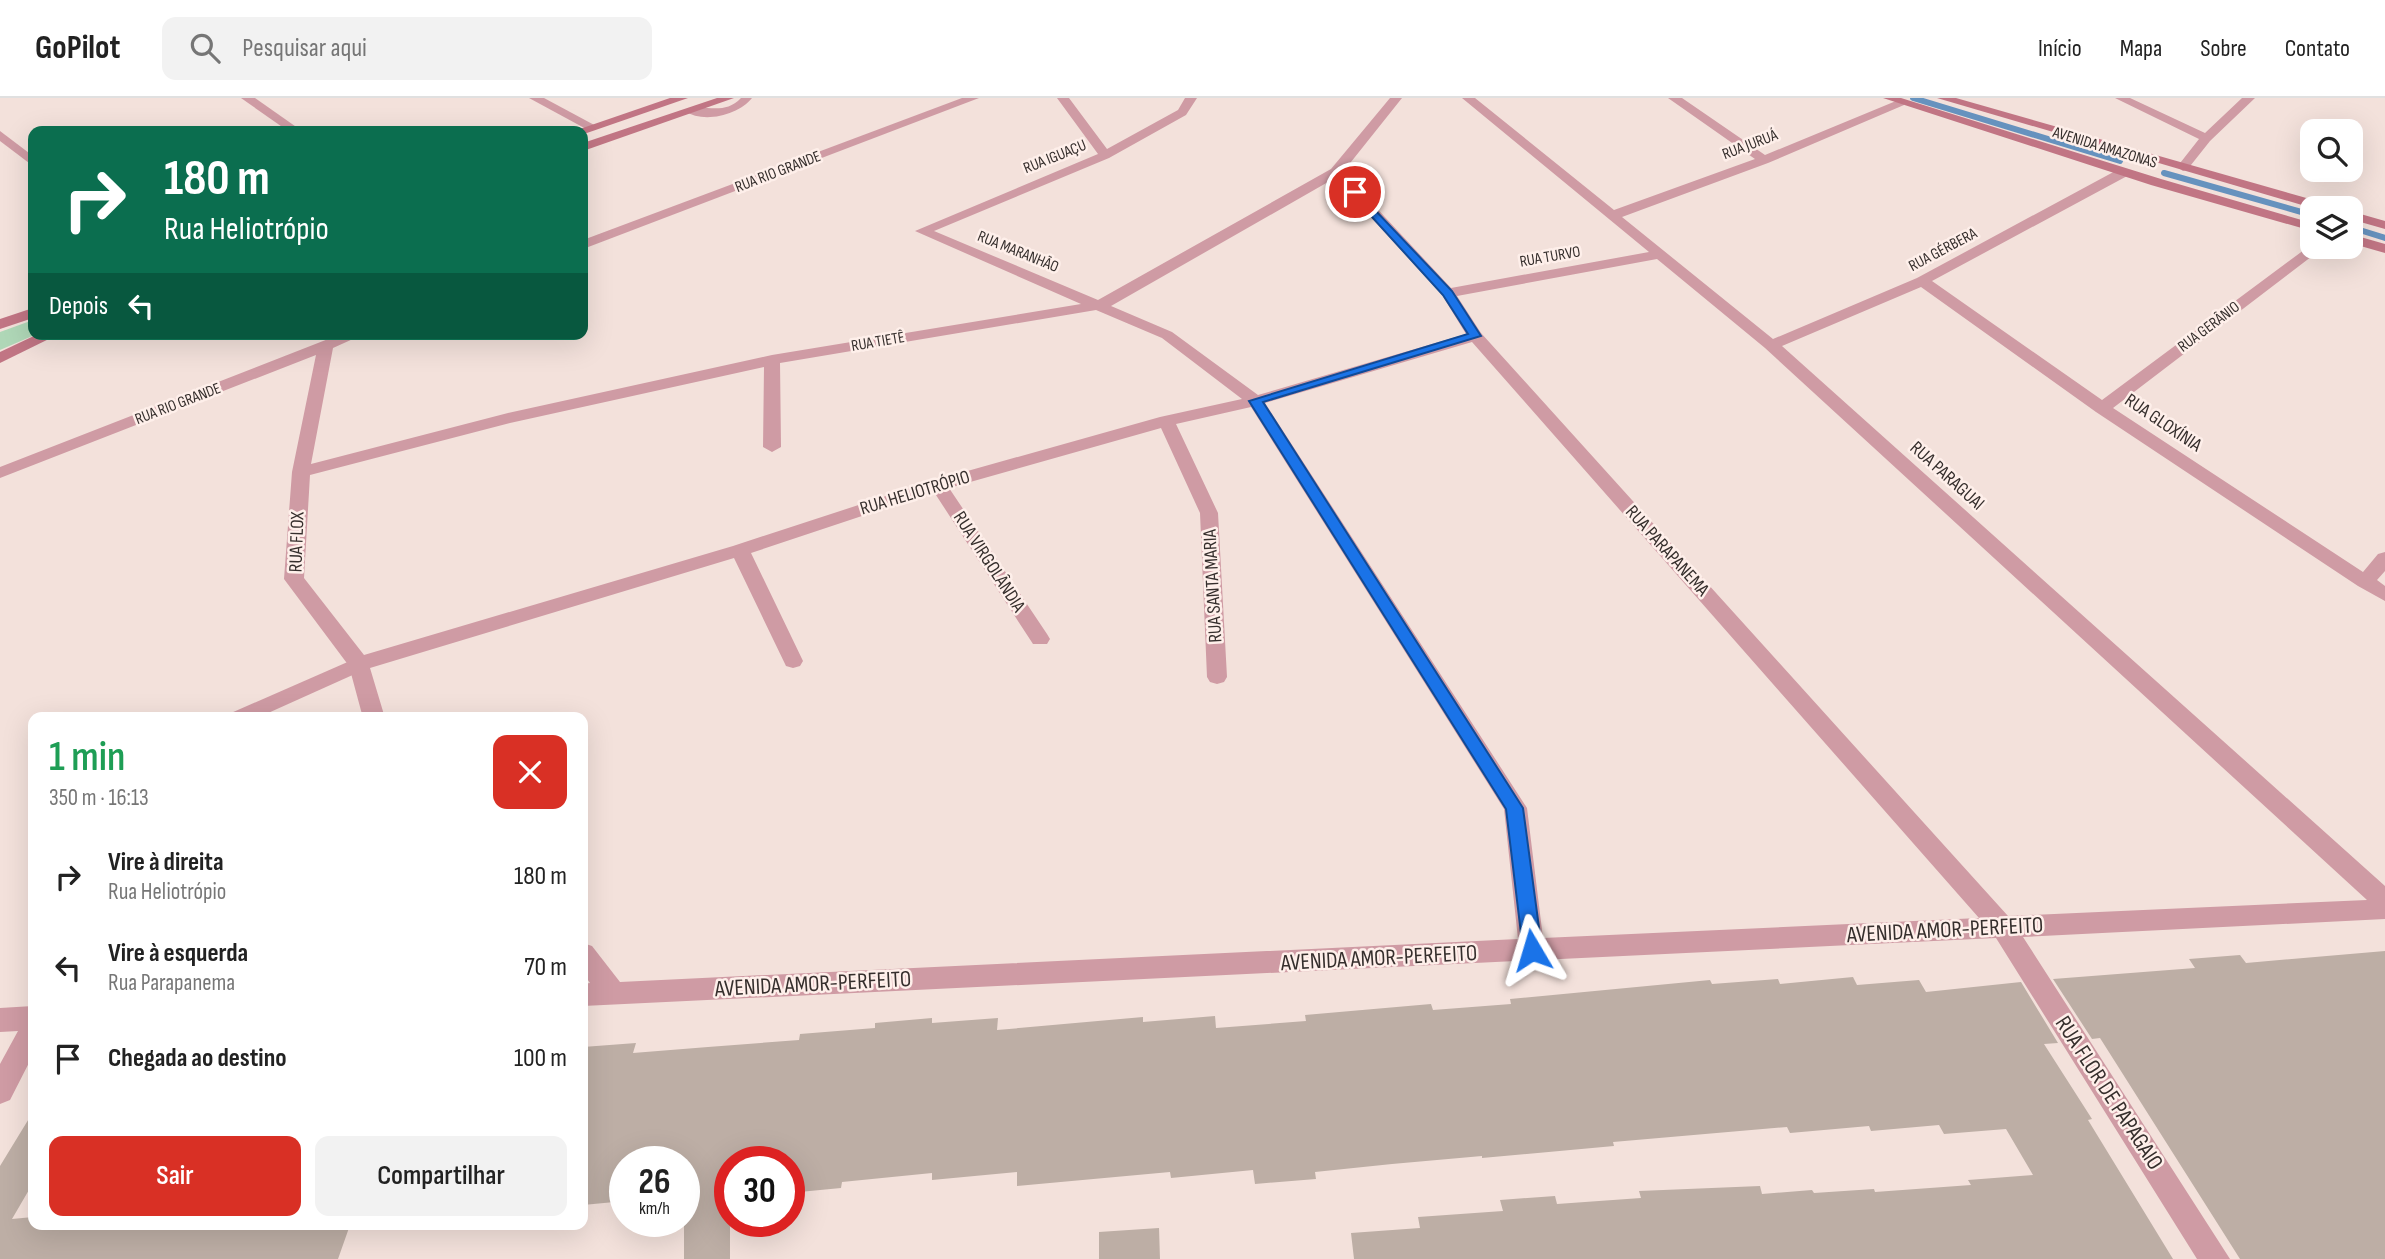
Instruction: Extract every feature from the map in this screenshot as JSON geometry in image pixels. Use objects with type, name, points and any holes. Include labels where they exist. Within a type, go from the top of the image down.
[{"type":"street","points":[[247,98],[289,126]]},
{"type":"street","points":[[535,98],[581,126]]},
{"type":"street","points":[[588,128],[682,98]]},
{"type":"street","points":[[588,145],[728,98]]},
{"type":"street","name":"RUA RIO GRANDE","points":[[588,244],[973,98]]},
{"type":"street","points":[[1063,98],[1105,155]]},
{"type":"street","name":"RUA IGUAÇU","points":[[922,231],[1105,155],[1182,112],[1191,98]]},
{"type":"street","name":"RUA TIETÊ","points":[[301,472],[508,418],[772,360],[1101,305],[1336,172],[1396,98]]},
{"type":"street","name":"RUA PARAGUAI","points":[[1468,98],[1771,345],[2385,901]]},
{"type":"street","points":[[1674,98],[1764,160]]},
{"type":"street","name":"AVENIDA AMAZONAS","points":[[1942,98],[2300,201]]},
{"type":"street","points":[[2121,98],[2206,138]]},
{"type":"street","points":[[2183,167],[2206,138],[2249,98]]},
{"type":"street","name":"RUA JURUÁ","points":[[1611,216],[1764,160],[1895,101]]},
{"type":"street","name":"AVENIDA AMAZONAS","points":[[1895,101],[2300,223]]},
{"type":"street","points":[[0,135],[28,158]]},
{"type":"street","name":"RUA PARAPANEMA","points":[[1336,172],[1448,293],[1475,336],[2003,928]]},
{"type":"street","name":"RUA GÉRBERA","points":[[1771,345],[1922,281],[2124,172]]},
{"type":"street","points":[[2363,218],[2384,224]]},
{"type":"street","name":"RUA MARANHÃO","points":[[922,231],[1167,335],[1255,401]]},
{"type":"street","points":[[2363,242],[2385,249]]},
{"type":"street","name":"RUA TURVO","points":[[1448,293],[1658,255]]},
{"type":"street","name":"RUA GERÂNIO","points":[[2102,408],[2301,259]]},
{"type":"street","name":"RUA GLOXÍNIA","points":[[1922,281],[2102,408],[2385,595]]},
{"type":"street","points":[[0,324],[28,315]]},
{"type":"street","name":"RUA HELIOTRÓPIO","points":[[359,664],[740,550],[938,485],[1166,421],[1255,401],[1475,336]]},
{"type":"street","points":[[0,358],[38,340]]},
{"type":"street","name":"RUA RIO GRANDE","points":[[0,473],[341,340]]},
{"type":"street","name":"RUA FLOX","points":[[326,346],[301,472],[294,579],[359,664],[372,712]]},
{"type":"street","points":[[772,360],[772,447]]},
{"type":"street","points":[[1255,401],[1514,808],[1532,950]]},
{"type":"street","name":"RUA SANTA MARIA","points":[[1166,421],[1209,513],[1217,677]]},
{"type":"street","name":"RUA VIRGOLÂNDIA","points":[[938,485],[1040,639]]},
{"type":"street","points":[[740,550],[793,661]]},
{"type":"street","points":[[2365,582],[2385,558]]},
{"type":"street","name":"AVENIDA AMOR-PERFEITO","points":[[588,995],[2385,909]]},
{"type":"street","name":"RUA FLOR DE PAPAGAIO","points":[[2003,928],[2215,1259]]},
{"type":"street","points":[[588,960],[613,993]]},
{"type":"street","points":[[0,1020],[28,1018]]},
{"type":"street","points":[[0,1091],[28,1038]]},
{"type":"lane","points":[[690,111],[717,113],[743,104],[747,98]]},
{"type":"lane","points":[[251,712],[359,664]]},
{"type":"green space","points":[[28,322],[28,338],[0,350],[0,332]]},
{"type":"building","points":[[2385,951],[2385,1259],[2240,1259],[2100,1038],[2092,1039],[2053,979],[2195,968],[2189,959],[2240,955],[2246,963]]},
{"type":"building","points":[[1853,977],[1857,985],[1919,980],[1926,992],[2021,982],[2058,1043],[2044,1044],[2092,1119],[2088,1120],[2173,1259],[1354,1259],[1351,1233],[1420,1228],[1418,1217],[1503,1211],[1500,1200],[1555,1196],[1557,1204],[1641,1198],[1639,1191],[1760,1186],[1762,1194],[1812,1190],[1814,1193],[1874,1189],[1875,1192],[1971,1185],[1968,1180],[2033,1175],[2006,1129],[1944,1134],[1939,1125],[1871,1131],[1869,1126],[1790,1133],[1787,1127],[1613,1142],[1614,1146],[1315,1172],[1316,1179],[1255,1184],[1253,1170],[1171,1178],[1170,1172],[1017,1186],[1017,1172],[932,1180],[932,1173],[842,1182],[841,1188],[805,1191],[805,1146],[714,1146],[714,1237],[730,1237],[730,1259],[684,1259],[684,1237],[700,1237],[700,1146],[609,1146],[609,1203],[588,1205],[588,1047],[636,1043],[633,1053],[799,1040],[800,1034],[875,1028],[875,1023],[932,1018],[932,1023],[998,1018],[997,1030],[1143,1017],[1143,1022],[1215,1016],[1216,1028],[1306,1021],[1305,1015],[1431,1004],[1433,1010],[1511,1004],[1510,999],[1710,980],[1712,984],[1778,979],[1780,984]]},
{"type":"building","points":[[28,1120],[28,1192],[12,1219],[28,1217],[28,1230],[348,1230],[338,1259],[0,1259],[0,1166]]},
{"type":"building","points":[[1159,1228],[1160,1259],[1099,1259],[1099,1232]]},
{"type":"waterway","points":[[1913,98],[2120,161]]},
{"type":"waterway","points":[[2164,173],[2300,212]]},
{"type":"waterway","points":[[2363,231],[2385,238]]},
{"type":"route","points":[[1355,192],[1448,293],[1475,336],[1255,401],[1514,808],[1532,950]]}]
